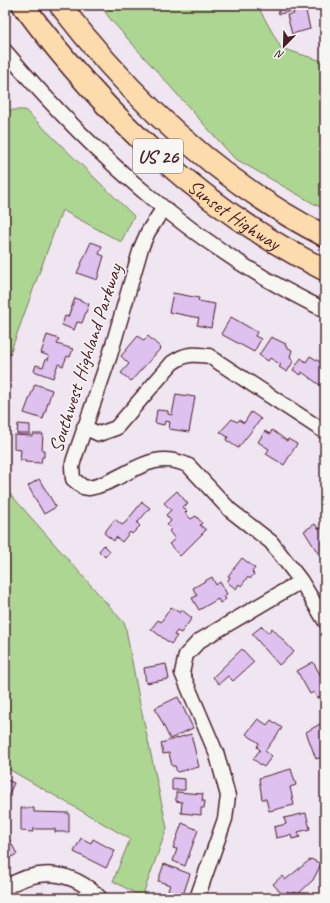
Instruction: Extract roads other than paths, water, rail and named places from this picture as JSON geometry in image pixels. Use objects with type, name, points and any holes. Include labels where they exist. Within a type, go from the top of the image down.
[{"type":"highway","name":"Sunset Highway","points":[[23,5],[74,70],[128,129],[157,156],[238,219],[291,253],[325,270]]},
{"type":"highway","name":"Sunset Highway","points":[[60,5],[121,78],[165,122],[197,150],[269,203],[325,236]]},
{"type":"street","points":[[5,51],[79,133],[163,209],[241,264],[275,285],[325,310]]},
{"type":"street","name":"Southwest Highland Parkway","points":[[163,209],[152,225],[141,248],[110,354],[84,427],[72,467],[73,479],[77,484],[83,487],[94,488],[154,460],[167,459],[180,461],[197,473],[230,510],[271,542],[301,580],[325,621]]},
{"type":"street","points":[[84,427],[99,434],[116,428],[172,363],[182,356],[196,354],[209,356],[325,432]]},
{"type":"street","points":[[197,898],[225,819],[228,796],[217,754],[182,672],[186,655],[199,641],[301,580]]},
{"type":"street","points":[[5,888],[19,879],[36,875],[53,875],[67,877],[88,887],[100,898]]}]
